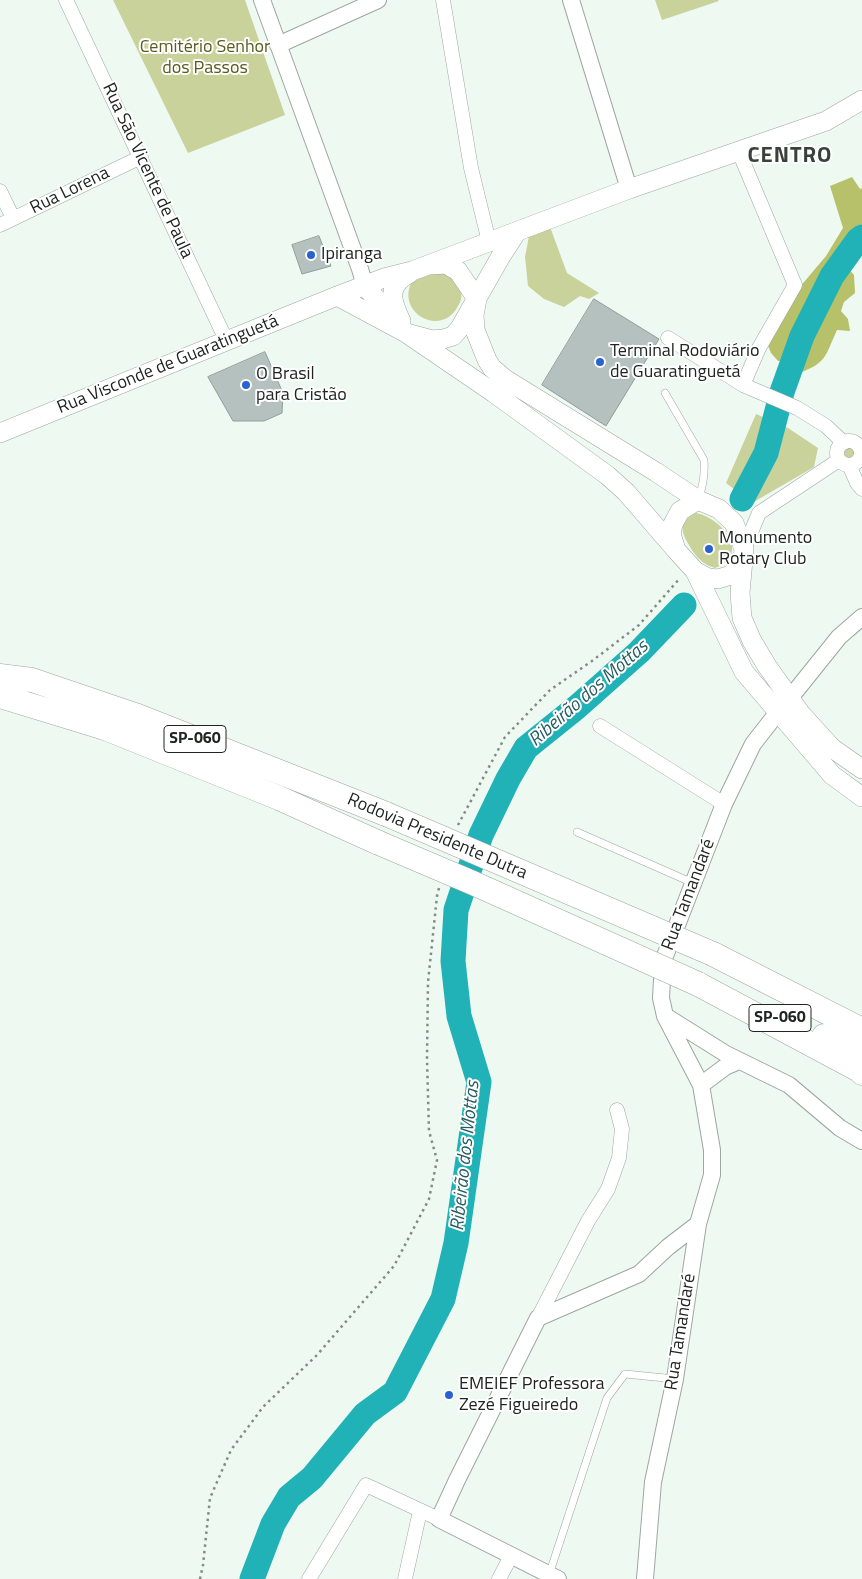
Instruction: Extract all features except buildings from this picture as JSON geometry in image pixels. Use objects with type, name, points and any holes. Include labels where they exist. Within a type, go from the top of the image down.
[{"type":"highway","name":"Rodovia Presidente Dutra","points":[[0,676],[32,680],[136,715],[386,814],[713,954],[862,1030]]},
{"type":"highway","name":"Rodovia Presidente Dutra","points":[[0,696],[105,728],[279,798],[698,984],[862,1052]]},
{"type":"highway","points":[[713,954],[830,1003],[862,1014]]},
{"type":"highway","points":[[698,984],[862,1073]]},
{"type":"main road","name":"Rua Visconde de Guaratinguetá","points":[[0,433],[336,296],[384,278],[421,268],[516,233],[629,188],[826,121],[862,100]]},
{"type":"main road","points":[[365,286],[406,333],[432,340],[443,340],[453,336],[460,328],[516,233]]},
{"type":"main road","points":[[406,333],[393,302],[393,289],[400,278],[421,268],[446,264],[458,271],[477,299],[474,315],[475,330],[492,368],[505,379],[698,500],[719,509],[734,523],[744,555],[740,593],[742,618],[752,641],[784,705],[832,775],[862,797]]},
{"type":"main road","points":[[336,296],[406,333],[494,393],[607,475],[626,492],[693,568],[708,578],[718,579],[732,575],[744,555]]},
{"type":"main road","points":[[676,550],[671,534],[673,524],[680,510],[698,500]]},
{"type":"main road","points":[[693,568],[744,672],[784,705],[801,714],[832,748],[862,769]]},
{"type":"street","name":"Rua São Vicente de Paula","points":[[66,0],[227,342]]},
{"type":"street","points":[[262,0],[365,286]]},
{"type":"street","points":[[278,45],[378,0]]},
{"type":"street","points":[[443,0],[470,168],[490,242]]},
{"type":"street","points":[[571,0],[629,188]]},
{"type":"street","points":[[739,152],[795,285],[759,348],[743,385]]},
{"type":"street","name":"Rua Lorena","points":[[0,225],[141,157]]},
{"type":"street","points":[[0,191],[13,218]]},
{"type":"street","points":[[668,338],[743,385],[797,408],[826,426],[844,443]]},
{"type":"street","points":[[744,555],[759,513],[844,462],[856,462],[859,460],[861,448],[855,443],[844,443],[838,452],[844,462],[857,483],[862,489]]},
{"type":"street","name":"Rua Tamandaré","points":[[642,1577],[653,1482],[675,1379],[698,1224],[712,1175],[712,1150],[701,1085],[665,1016],[661,998],[662,961],[724,804],[753,744],[840,637],[862,617]]},
{"type":"street","points":[[600,726],[724,804]]},
{"type":"street","points":[[665,1016],[726,1054],[789,1085],[840,1128],[862,1141]]},
{"type":"street","points":[[701,1085],[725,1067],[739,1061]]},
{"type":"street","points":[[440,1519],[457,1480],[538,1318],[588,1221],[608,1189],[619,1158],[622,1129],[617,1110]]},
{"type":"street","points":[[538,1318],[639,1274],[668,1247],[698,1224]]},
{"type":"street","points":[[309,1579],[366,1485],[440,1519],[554,1577]]},
{"type":"street","points":[[405,1579],[420,1511]]},
{"type":"street","points":[[499,1579],[511,1556]]},
{"type":"lane","points":[[665,393],[704,460],[702,489],[698,500]]},
{"type":"lane","points":[[577,832],[694,883]]},
{"type":"lane","points":[[554,1577],[607,1398],[625,1374],[675,1379]]},
{"type":"path","points":[[456,829],[505,737],[550,690],[640,625],[693,568]]},
{"type":"path","points":[[200,1579],[210,1498],[232,1450],[263,1407],[316,1355],[394,1266],[429,1199],[437,1160],[429,1132],[427,1058],[428,982],[437,896],[440,886]]},
{"type":"green space","name":"Cemitério Senhor dos Passos","points":[[113,0],[245,0],[285,115],[188,153]]},
{"type":"green space","points":[[655,0],[718,0],[719,1],[662,20]]},
{"type":"green space","points":[[852,177],[860,189],[862,188],[862,250],[848,268],[854,275],[855,293],[844,302],[841,311],[848,319],[850,331],[837,330],[824,358],[815,366],[799,373],[789,360],[778,361],[771,353],[767,343],[799,288],[826,256],[843,228],[830,186]]},
{"type":"green space","points":[[549,224],[567,273],[599,293],[589,299],[580,296],[564,307],[544,299],[528,286],[525,257],[529,236]]},
{"type":"green space","points":[[448,271],[461,291],[459,304],[450,316],[440,320],[430,320],[421,316],[413,309],[409,299],[409,288],[416,275]]},
{"type":"green space","points":[[756,414],[788,428],[818,448],[814,467],[752,503],[726,483]]},
{"type":"green space","points":[[850,445],[856,448],[859,454],[856,460],[850,463],[844,460],[841,454],[844,448]]},
{"type":"green space","points":[[696,513],[706,516],[723,529],[732,546],[731,555],[726,562],[715,568],[705,564],[697,557],[684,535],[684,523],[690,516]]},
{"type":"waterway","name":"Ribeirão dos Mottas","points":[[742,499],[766,453],[782,392],[802,336],[832,276],[862,237]]},
{"type":"waterway","name":"Ribeirão dos Mottas","points":[[252,1579],[273,1524],[289,1497],[312,1478],[365,1414],[395,1392],[443,1299],[456,1243],[479,1082],[459,1016],[453,961],[456,910],[481,835],[508,779],[526,748],[577,707],[639,652],[684,605]]},
{"type":"place","name":"Ipiranga","points":[[311,255]]},
{"type":"place","name":"Terminal Rodoviário de Guaratinguetá","points":[[600,362]]},
{"type":"place","name":"O Brasil para Cristão","points":[[246,385]]},
{"type":"place","name":"Monumento Rotary Club","points":[[709,549]]},
{"type":"place","name":"EMEIEF Professora Zezé Figueiredo","points":[[449,1395]]},
{"type":"district","name":"CENTRO","points":[[790,157]]}]
